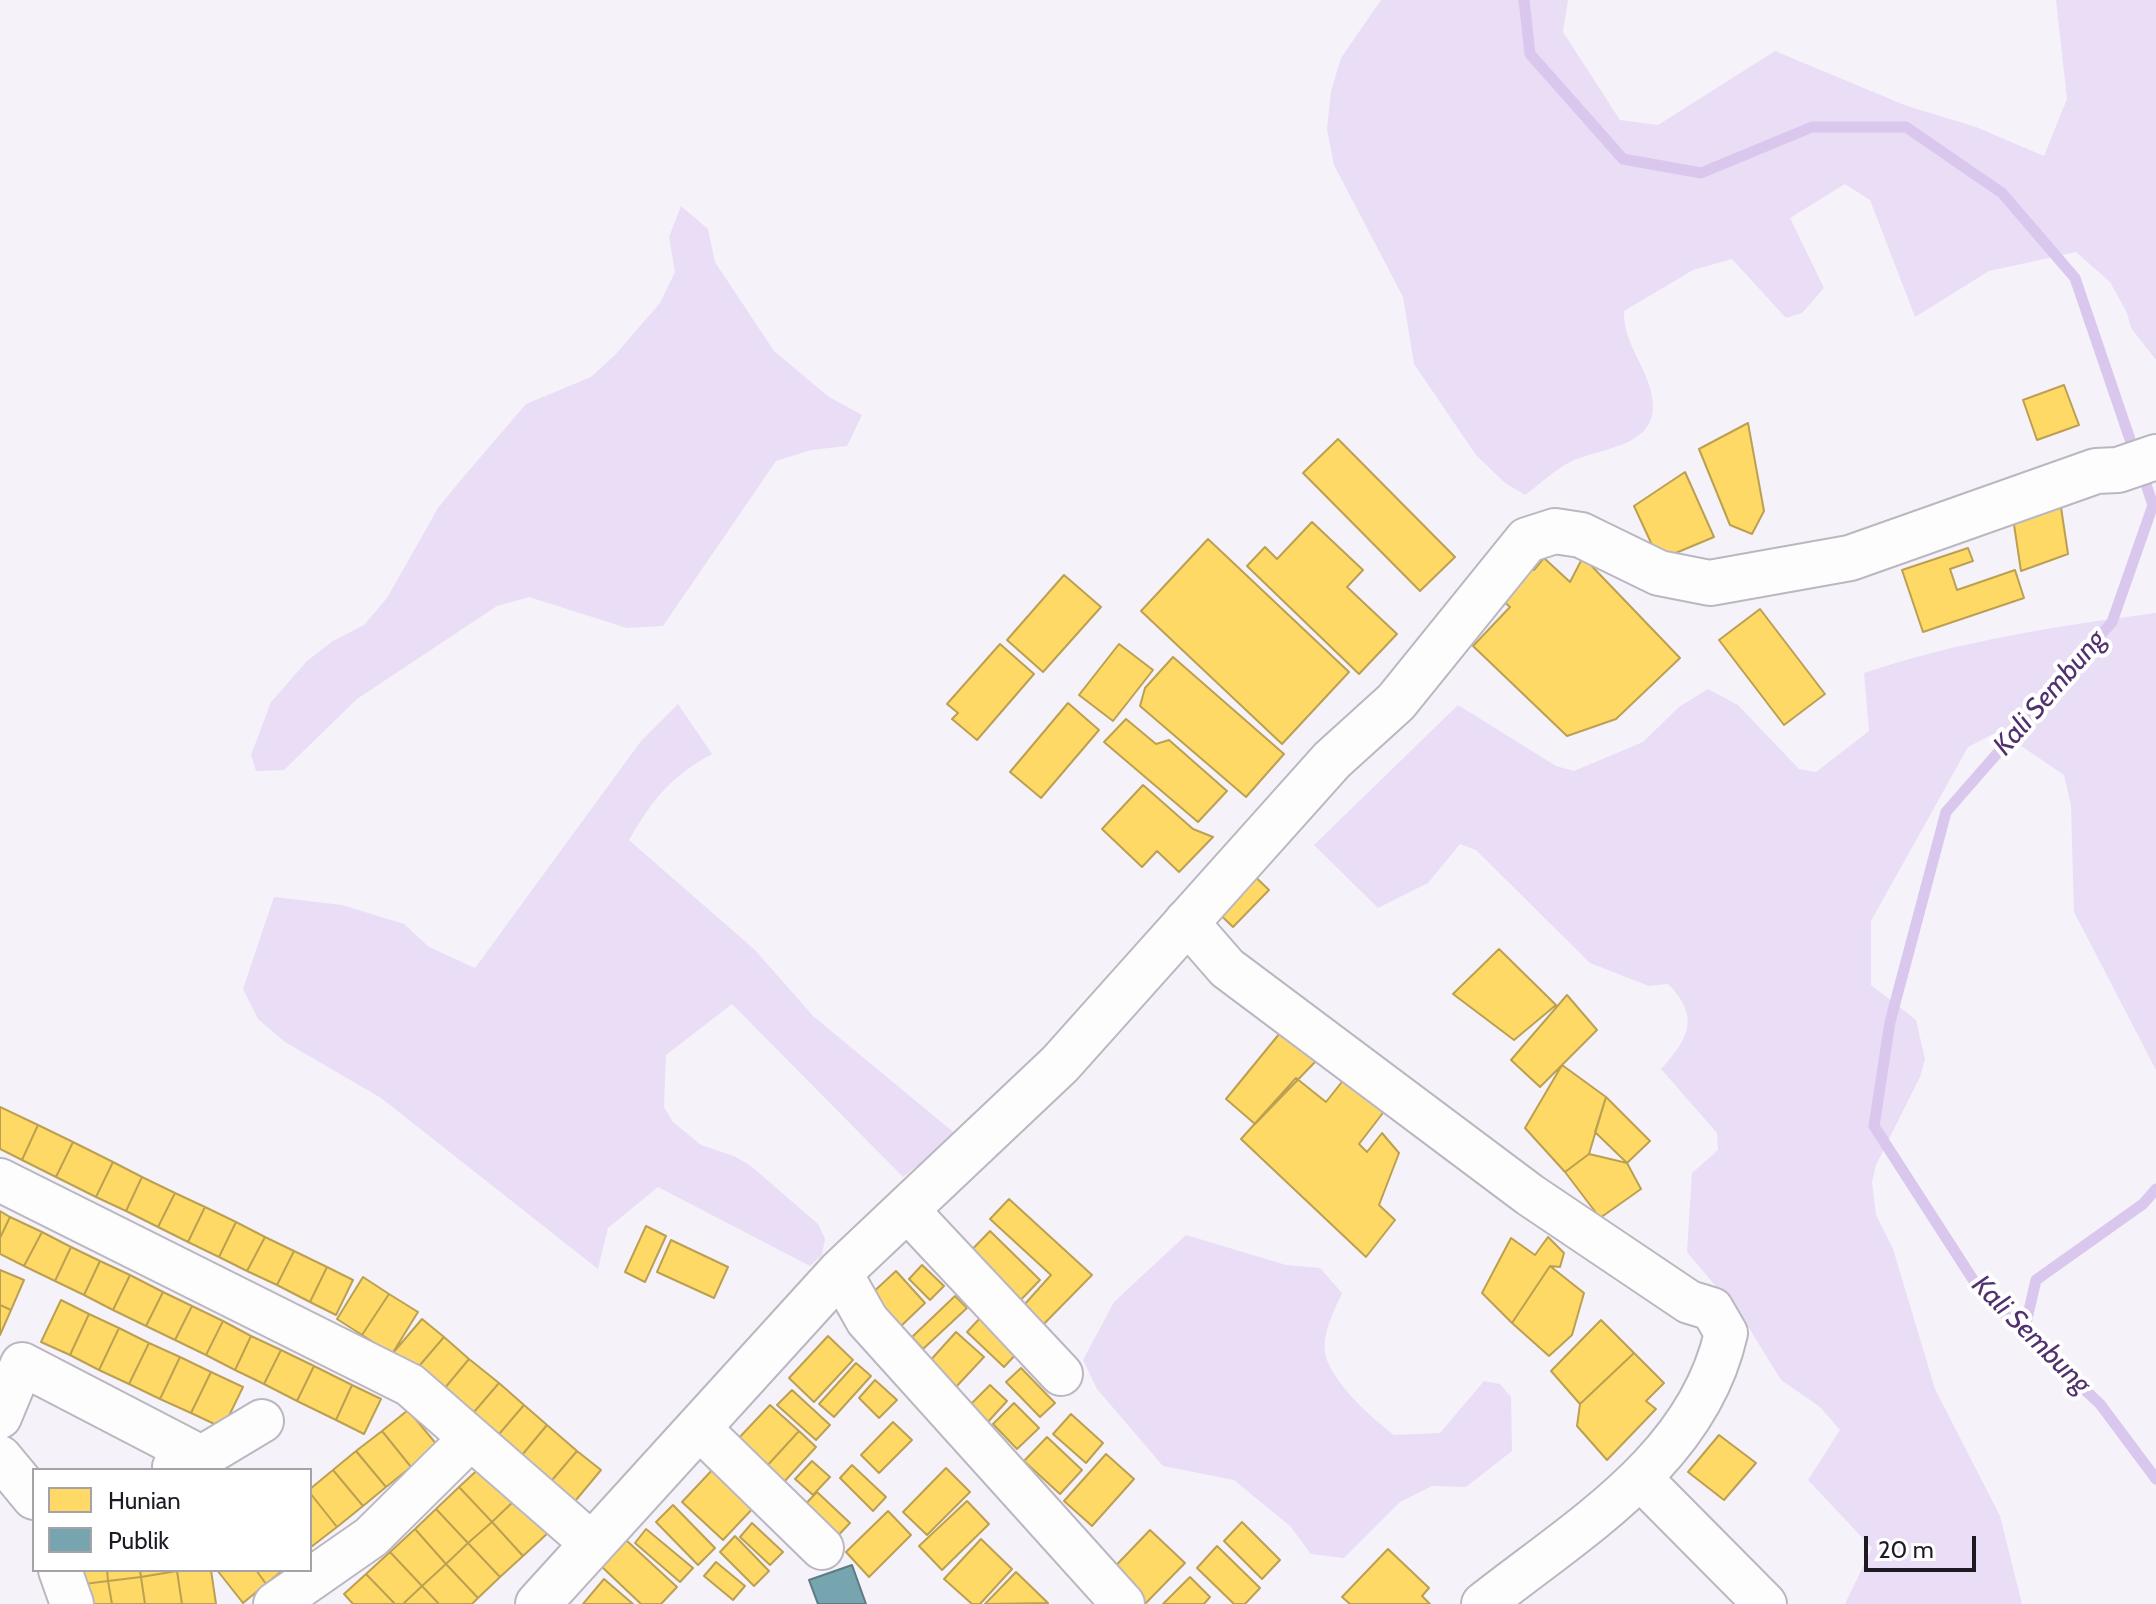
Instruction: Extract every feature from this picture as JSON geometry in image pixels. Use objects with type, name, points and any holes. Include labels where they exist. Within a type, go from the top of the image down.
[{"type":"street","points":[[538,1604],[840,1272],[1060,1064],[1332,760],[1396,702],[1527,540],[1555,531],[1581,535],[1659,573],[1710,583],[1850,558],[2096,471],[2137,463]]},
{"type":"street","points":[[1186,921],[1227,968],[1530,1195],[1689,1302],[1712,1309],[1726,1333],[1707,1393],[1686,1426],[1641,1479],[1483,1604]]},
{"type":"street","points":[[0,1180],[410,1385],[591,1543]]},
{"type":"street","points":[[908,1211],[1061,1374]]},
{"type":"street","points":[[840,1272],[867,1320],[1123,1604]]},
{"type":"street","points":[[0,1417],[22,1364],[182,1463],[262,1421]]},
{"type":"street","points":[[698,1427],[822,1548]]},
{"type":"street","points":[[275,1604],[371,1537],[470,1439]]},
{"type":"street","points":[[0,1457],[32,1496]]},
{"type":"street","points":[[1641,1479],[1765,1604]]},
{"type":"street","points":[[61,1572],[72,1604]]},
{"type":"shaded area","points":[[1381,0],[1568,0],[1563,32],[1620,120],[1658,125],[1775,51],[1907,106],[1976,127],[2044,156],[2067,99],[2056,0],[2156,0],[2156,360],[2131,328],[2127,313],[2110,282],[2076,252],[1989,271],[1915,317],[1870,200],[1845,184],[1790,218],[1824,288],[1802,313],[1786,318],[1732,259],[1693,270],[1624,311],[1627,334],[1652,397],[1652,414],[1647,427],[1626,443],[1564,465],[1525,495],[1505,483],[1476,455],[1414,364],[1403,297],[1334,165],[1327,129],[1331,91],[1341,58]]},
{"type":"shaded area","points":[[681,206],[708,229],[715,262],[774,351],[829,397],[862,415],[847,446],[811,450],[776,461],[663,626],[627,628],[529,597],[497,606],[357,699],[284,770],[256,771],[251,755],[271,702],[307,661],[333,641],[364,625],[387,598],[438,508],[526,404],[591,377],[615,355],[660,303],[675,272],[669,237]]},
{"type":"shaded area","points":[[2156,613],[2156,1070],[2074,912],[2071,806],[2064,775],[1999,731],[1968,747],[1871,921],[1871,985],[1916,1020],[1925,1059],[1920,1077],[1876,1165],[1872,1182],[1876,1215],[1893,1249],[1935,1389],[2000,1516],[2022,1604],[1845,1604],[1872,1548],[1808,1480],[1840,1430],[1820,1407],[1781,1380],[1744,1320],[1687,1252],[1692,1173],[1718,1150],[1717,1133],[1661,1069],[1678,1048],[1687,1028],[1685,1007],[1678,996],[1668,984],[1649,986],[1590,963],[1476,850],[1460,844],[1428,883],[1378,908],[1314,845],[1458,705],[1556,766],[1574,771],[1643,742],[1679,707],[1708,689],[1738,705],[1799,769],[1816,772],[1869,731],[1864,673],[1936,652],[2008,636]]},
{"type":"shaded area","points":[[678,704],[712,754],[685,771],[664,790],[629,840],[755,950],[813,1016],[957,1135],[903,1177],[732,1004],[666,1055],[664,1107],[673,1122],[701,1145],[734,1156],[751,1166],[818,1224],[825,1239],[822,1255],[810,1266],[658,1187],[608,1228],[598,1269],[381,1098],[285,1042],[258,1019],[243,989],[274,897],[342,905],[404,924],[429,947],[475,968],[641,741]]},
{"type":"shaded area","points":[[1186,1235],[1286,1265],[1320,1268],[1342,1293],[1326,1334],[1327,1360],[1347,1391],[1394,1435],[1440,1433],[1484,1381],[1500,1384],[1511,1397],[1512,1451],[1466,1487],[1432,1486],[1400,1502],[1344,1558],[1311,1554],[1290,1526],[1234,1480],[1163,1466],[1097,1389],[1083,1360],[1114,1302]]},
{"type":"building: Hunian","points":[[2064,385],[2079,425],[2037,440],[2023,400]]},
{"type":"building: Hunian","points":[[1748,423],[1764,511],[1752,534],[1730,525],[1699,449]]},
{"type":"building: Hunian","points":[[1338,439],[1455,557],[1420,591],[1303,473]]},
{"type":"building: Hunian","points":[[1685,472],[1714,537],[1659,560],[1634,506]]},
{"type":"building: Hunian","points":[[2059,494],[2068,554],[2021,571],[2013,518]]},
{"type":"building: Hunian","points":[[1312,522],[1363,570],[1347,587],[1397,634],[1359,674],[1247,566],[1265,547],[1277,559]]},
{"type":"building: Hunian","points":[[1208,539],[1349,672],[1282,744],[1141,611]]},
{"type":"building: Hunian","points":[[1968,548],[1973,561],[1950,569],[1957,590],[2015,570],[2024,598],[1923,632],[1902,570]]},
{"type":"building: Hunian","points":[[1583,557],[1680,658],[1616,719],[1567,736],[1473,646],[1510,607],[1495,594],[1525,562],[1534,570],[1544,558],[1570,582]]},
{"type":"building: Hunian","points":[[1064,575],[1101,607],[1043,672],[1007,640]]},
{"type":"building: Hunian","points":[[1760,609],[1825,694],[1784,725],[1719,640]]},
{"type":"building: Hunian","points":[[1000,644],[1034,674],[977,740],[952,719],[958,713],[947,704]]},
{"type":"building: Hunian","points":[[1119,644],[1153,670],[1113,721],[1079,695]]},
{"type":"building: Hunian","points":[[1173,657],[1284,754],[1246,797],[1140,706],[1145,688]]},
{"type":"building: Hunian","points":[[1068,703],[1099,730],[1041,798],[1010,772]]},
{"type":"building: Hunian","points":[[1126,719],[1156,744],[1169,740],[1227,791],[1198,822],[1104,742]]},
{"type":"building: Hunian","points":[[1143,785],[1193,829],[1213,837],[1179,872],[1157,851],[1142,867],[1102,829]]},
{"type":"building: Hunian","points":[[1244,866],[1269,890],[1233,927],[1208,903]]},
{"type":"building: Hunian","points":[[1499,949],[1556,1005],[1514,1040],[1453,994]]},
{"type":"building: Hunian","points":[[1567,995],[1597,1030],[1540,1087],[1511,1060]]},
{"type":"building: Hunian","points":[[1280,1033],[1317,1060],[1255,1124],[1226,1099]]},
{"type":"building: Hunian","points":[[1562,1065],[1606,1097],[1589,1154],[1565,1172],[1525,1128]]},
{"type":"building: Hunian","points":[[1296,1078],[1326,1102],[1345,1078],[1386,1109],[1359,1144],[1367,1152],[1382,1133],[1399,1153],[1379,1205],[1395,1220],[1366,1257],[1241,1139]]},
{"type":"building: Hunian","points":[[1606,1097],[1650,1141],[1627,1163],[1595,1132]]},
{"type":"building: Hunian","points":[[0,1107],[38,1125],[22,1160],[0,1149]]},
{"type":"building: Hunian","points":[[38,1125],[73,1142],[56,1177],[22,1160]]},
{"type":"building: Hunian","points":[[73,1142],[113,1162],[96,1197],[56,1177]]},
{"type":"building: Hunian","points":[[1589,1154],[1627,1163],[1641,1189],[1600,1218],[1565,1172]]},
{"type":"building: Hunian","points":[[113,1162],[142,1177],[126,1211],[96,1197]]},
{"type":"building: Hunian","points":[[142,1177],[175,1193],[158,1227],[126,1211]]},
{"type":"building: Hunian","points":[[175,1193],[205,1207],[188,1242],[158,1227]]},
{"type":"building: Hunian","points":[[1009,1199],[1092,1275],[1035,1333],[1015,1315],[1051,1275],[990,1219]]},
{"type":"building: Hunian","points":[[205,1207],[236,1222],[219,1257],[188,1242]]},
{"type":"building: Hunian","points":[[0,1211],[10,1217],[0,1238]]},
{"type":"building: Hunian","points":[[10,1217],[42,1232],[24,1266],[0,1254],[0,1238]]},
{"type":"building: Hunian","points":[[236,1222],[265,1237],[247,1271],[219,1257]]},
{"type":"building: Hunian","points":[[646,1226],[666,1236],[645,1282],[625,1272]]},
{"type":"building: Hunian","points":[[990,1231],[1040,1280],[1011,1310],[961,1261]]},
{"type":"building: Hunian","points":[[42,1232],[71,1247],[55,1281],[24,1266]]},
{"type":"building: Hunian","points":[[265,1237],[294,1251],[277,1285],[247,1271]]},
{"type":"building: Hunian","points":[[1548,1237],[1564,1253],[1560,1267],[1550,1266],[1512,1323],[1482,1293],[1511,1238],[1535,1255]]},
{"type":"building: Hunian","points":[[671,1240],[728,1267],[714,1298],[657,1272]]},
{"type":"building: Hunian","points":[[71,1247],[100,1261],[84,1295],[55,1281]]},
{"type":"building: Hunian","points":[[294,1251],[327,1267],[310,1302],[277,1285]]},
{"type":"building: Hunian","points":[[100,1261],[130,1275],[113,1310],[84,1295]]},
{"type":"building: Hunian","points":[[922,1265],[944,1286],[930,1300],[909,1279]]},
{"type":"building: Hunian","points":[[1550,1266],[1584,1293],[1572,1335],[1549,1356],[1512,1323]]},
{"type":"building: Hunian","points":[[327,1267],[353,1280],[336,1315],[310,1302]]},
{"type":"building: Hunian","points":[[0,1270],[24,1280],[11,1310],[0,1305]]},
{"type":"building: Hunian","points":[[896,1271],[925,1303],[900,1327],[870,1295]]},
{"type":"building: Hunian","points":[[130,1275],[163,1292],[146,1326],[113,1310]]},
{"type":"building: Hunian","points":[[363,1277],[389,1294],[362,1335],[337,1319]]},
{"type":"building: Hunian","points":[[163,1292],[192,1306],[175,1340],[146,1326]]},
{"type":"building: Hunian","points":[[389,1294],[418,1312],[392,1354],[362,1335]]},
{"type":"building: Hunian","points":[[955,1296],[967,1308],[923,1349],[912,1337]]},
{"type":"building: Hunian","points":[[61,1300],[89,1314],[70,1355],[41,1342]]},
{"type":"building: Hunian","points":[[0,1305],[11,1310],[0,1335]]},
{"type":"building: Hunian","points":[[192,1306],[223,1321],[206,1355],[175,1340]]},
{"type":"building: Hunian","points":[[89,1314],[119,1328],[99,1370],[70,1355]]},
{"type":"building: Hunian","points":[[981,1317],[1018,1352],[1004,1367],[967,1332]]},
{"type":"building: Hunian","points":[[422,1319],[444,1337],[414,1372],[392,1354]]},
{"type":"building: Hunian","points":[[1601,1320],[1634,1353],[1580,1404],[1551,1371]]},
{"type":"building: Hunian","points":[[223,1321],[251,1336],[235,1370],[206,1355]]},
{"type":"building: Hunian","points":[[119,1328],[149,1343],[129,1384],[99,1370]]},
{"type":"building: Hunian","points":[[956,1332],[984,1357],[955,1388],[928,1363]]},
{"type":"building: Hunian","points":[[251,1336],[281,1350],[264,1384],[235,1370]]},
{"type":"building: Hunian","points":[[828,1336],[853,1360],[814,1402],[789,1378]]},
{"type":"building: Hunian","points":[[444,1337],[469,1359],[439,1395],[414,1372]]},
{"type":"building: Hunian","points":[[149,1343],[180,1357],[160,1399],[129,1384]]},
{"type":"building: Hunian","points":[[281,1350],[314,1366],[297,1401],[264,1384]]},
{"type":"building: Hunian","points":[[1634,1353],[1664,1383],[1646,1401],[1656,1409],[1607,1460],[1577,1426],[1580,1404]]},
{"type":"building: Hunian","points":[[180,1357],[211,1372],[191,1413],[160,1399]]},
{"type":"building: Hunian","points":[[469,1359],[499,1383],[468,1419],[439,1395]]},
{"type":"building: Hunian","points":[[856,1363],[871,1376],[834,1417],[819,1404]]},
{"type":"building: Hunian","points":[[314,1366],[352,1385],[336,1420],[297,1401]]},
{"type":"building: Hunian","points":[[1021,1368],[1055,1403],[1040,1417],[1006,1382]]},
{"type":"building: Hunian","points":[[211,1372],[243,1387],[223,1428],[191,1413]]},
{"type":"building: Hunian","points":[[875,1380],[897,1400],[879,1418],[859,1398]]},
{"type":"building: Hunian","points":[[499,1383],[524,1405],[494,1440],[468,1419]]},
{"type":"building: Hunian","points":[[352,1385],[381,1399],[364,1434],[336,1420]]},
{"type":"building: Hunian","points":[[990,1385],[1007,1401],[987,1423],[969,1406]]},
{"type":"building: Hunian","points":[[792,1390],[830,1425],[816,1440],[777,1405]]},
{"type":"building: Hunian","points":[[1014,1403],[1039,1428],[1017,1449],[993,1424]]},
{"type":"building: Hunian","points":[[524,1405],[547,1425],[517,1461],[494,1440]]},
{"type":"building: Hunian","points":[[770,1405],[799,1431],[766,1467],[737,1440]]},
{"type":"building: Hunian","points":[[408,1410],[438,1446],[411,1467],[382,1431]]},
{"type":"building: Hunian","points":[[1071,1414],[1103,1443],[1086,1463],[1053,1434]]},
{"type":"building: Hunian","points":[[893,1422],[912,1440],[879,1473],[861,1455]]},
{"type":"building: Hunian","points":[[547,1425],[577,1451],[547,1486],[517,1461]]},
{"type":"building: Hunian","points":[[382,1431],[411,1467],[386,1487],[356,1451]]},
{"type":"building: Hunian","points":[[799,1431],[816,1447],[783,1483],[766,1467]]},
{"type":"building: Hunian","points":[[1719,1435],[1756,1463],[1724,1500],[1688,1472]]},
{"type":"building: Hunian","points":[[1047,1437],[1082,1470],[1060,1494],[1024,1461]]},
{"type":"building: Hunian","points":[[356,1451],[386,1487],[363,1506],[333,1470]]},
{"type":"building: Hunian","points":[[577,1451],[601,1470],[571,1506],[547,1486]]},
{"type":"building: Hunian","points":[[1106,1454],[1134,1479],[1092,1526],[1064,1501]]},
{"type":"building: Hunian","points":[[812,1461],[830,1477],[813,1495],[795,1479]]},
{"type":"building: Hunian","points":[[485,1463],[517,1498],[492,1522],[459,1487]]},
{"type":"building: Hunian","points":[[852,1465],[886,1497],[873,1511],[840,1478]]},
{"type":"building: Hunian","points":[[715,1467],[756,1505],[723,1540],[682,1502]]},
{"type":"building: Hunian","points":[[946,1468],[970,1492],[927,1535],[903,1512]]},
{"type":"building: Hunian","points":[[333,1470],[363,1506],[337,1527],[312,1496],[312,1487]]},
{"type":"building: Hunian","points":[[459,1487],[492,1522],[468,1543],[436,1509]]},
{"type":"building: Hunian","points":[[817,1492],[850,1523],[828,1546],[795,1515]]},
{"type":"building: Hunian","points":[[312,1496],[337,1527],[312,1546]]},
{"type":"building: Hunian","points":[[517,1498],[549,1532],[523,1556],[492,1522]]},
{"type":"building: Hunian","points":[[967,1501],[989,1524],[942,1570],[919,1546]]},
{"type":"building: Hunian","points":[[673,1505],[715,1548],[698,1565],[656,1522]]},
{"type":"building: Hunian","points":[[436,1509],[468,1543],[446,1564],[415,1529]]},
{"type":"building: Hunian","points":[[888,1511],[911,1535],[869,1577],[846,1552]]},
{"type":"building: Hunian","points":[[492,1522],[523,1556],[500,1577],[468,1543]]},
{"type":"building: Hunian","points":[[1242,1522],[1280,1560],[1262,1579],[1224,1541]]},
{"type":"building: Hunian","points":[[752,1523],[783,1552],[770,1565],[740,1537]]},
{"type":"building: Hunian","points":[[415,1529],[446,1564],[422,1586],[390,1552]]},
{"type":"building: Hunian","points":[[646,1529],[693,1568],[680,1582],[635,1543]]},
{"type":"building: Hunian","points":[[1150,1530],[1185,1563],[1145,1604],[1125,1604],[1101,1581]]},
{"type":"building: Hunian","points":[[735,1536],[769,1571],[754,1586],[720,1552]]},
{"type":"building: Hunian","points":[[981,1539],[1012,1569],[980,1604],[972,1604],[944,1579]]},
{"type":"building: Hunian","points":[[626,1540],[677,1587],[661,1604],[641,1604],[601,1566]]},
{"type":"building: Hunian","points":[[468,1543],[500,1577],[478,1598],[446,1564]]},
{"type":"building: Hunian","points":[[1217,1546],[1260,1588],[1245,1604],[1234,1604],[1197,1568]]},
{"type":"building: Hunian","points":[[1388,1549],[1429,1588],[1422,1596],[1430,1604],[1350,1604],[1342,1597]]},
{"type":"building: Hunian","points":[[390,1552],[422,1586],[403,1604],[395,1604],[366,1574]]},
{"type":"building: Hunian","points":[[716,1562],[745,1586],[733,1600],[704,1576]]},
{"type":"building: Hunian","points":[[446,1564],[478,1598],[472,1604],[439,1604],[422,1586]]},
{"type":"building: Hunian","points":[[74,1572],[107,1572],[108,1581],[76,1585]]},
{"type":"building: Hunian","points":[[107,1572],[140,1572],[141,1577],[108,1581]]},
{"type":"building: Hunian","points":[[140,1572],[171,1572],[141,1577]]},
{"type":"building: Hunian","points":[[177,1572],[211,1572],[216,1604],[182,1604]]},
{"type":"building: Hunian","points":[[177,1572],[182,1604],[145,1604],[141,1577]]},
{"type":"building: Hunian","points":[[219,1572],[257,1572],[266,1584],[243,1603]]},
{"type":"building: Hunian","points":[[257,1572],[281,1572],[266,1584]]},
{"type":"building: Hunian","points":[[1016,1572],[1048,1603],[985,1604]]},
{"type":"building: Hunian","points":[[366,1574],[395,1604],[353,1604],[344,1594]]},
{"type":"building: Hunian","points":[[141,1577],[145,1604],[112,1604],[108,1581]]},
{"type":"building: Hunian","points":[[1190,1577],[1210,1597],[1204,1604],[1163,1604]]},
{"type":"building: Hunian","points":[[604,1579],[633,1604],[583,1604]]},
{"type":"building: Hunian","points":[[108,1581],[112,1604],[79,1604],[76,1585]]},
{"type":"building: Hunian","points":[[422,1586],[439,1604],[403,1604]]},
{"type":"building: Publik","points":[[852,1565],[866,1604],[818,1604],[809,1580]]},
{"type":"waterway","name":"Kali Sembung","points":[[1524,0],[1530,54],[1623,159],[1701,173],[1812,127],[1906,127],[2002,193],[2075,278],[2135,454]]},
{"type":"waterway","name":"Kali Sembung","points":[[2141,470],[2153,505],[2112,622],[1946,812],[1890,1022],[1874,1126],[1981,1292],[2100,1404],[2156,1479]]},
{"type":"waterway","points":[[2024,1332],[2036,1280],[2143,1204],[2156,1189]]}]
